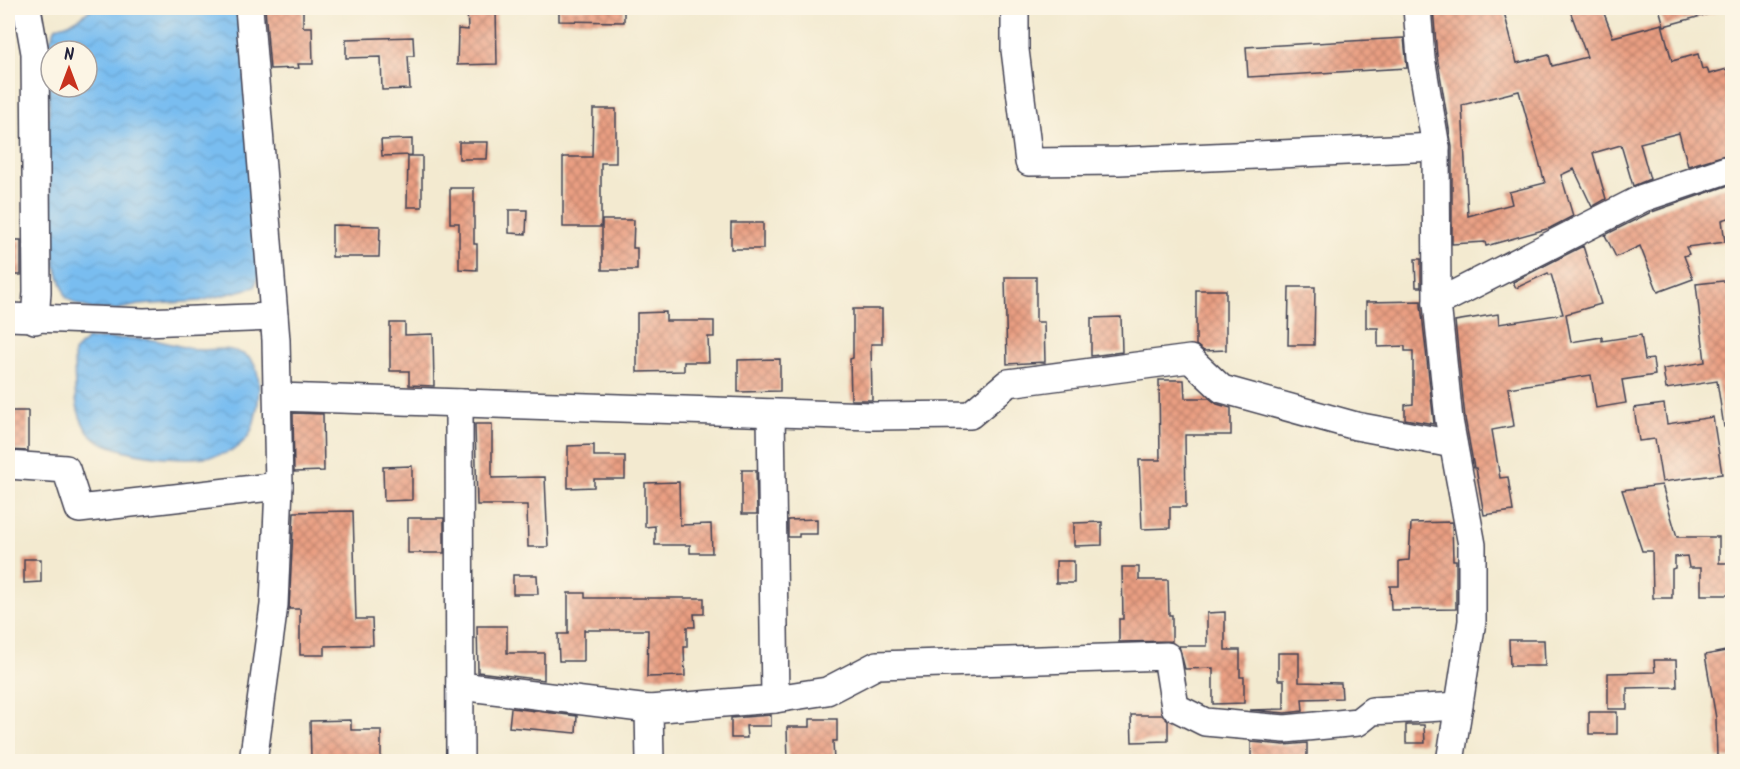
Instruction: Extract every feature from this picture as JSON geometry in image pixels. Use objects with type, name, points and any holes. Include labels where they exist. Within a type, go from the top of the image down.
[{"type":"street","points":[[27,8],[34,53],[38,292],[35,320]]},
{"type":"street","points":[[249,8],[274,317],[279,486],[274,605],[253,762]]},
{"type":"street","points":[[1016,8],[1015,50],[1029,162],[1119,161],[1436,147]]},
{"type":"street","points":[[1418,8],[1421,58],[1436,147],[1437,303],[1453,444],[1472,545],[1472,621],[1450,762]]},
{"type":"street","points":[[1437,303],[1644,198],[1732,168]]},
{"type":"street","points":[[8,317],[35,320],[144,322],[274,317]]},
{"type":"street","points":[[278,397],[872,416],[970,416],[1008,383],[1190,359],[1222,389],[1356,426],[1453,444]]},
{"type":"street","points":[[459,403],[460,762]]},
{"type":"street","points":[[771,413],[775,699]]},
{"type":"street","points":[[8,465],[66,469],[79,509],[279,486]]},
{"type":"street","points":[[460,686],[649,709],[775,699],[827,691],[877,664],[1167,656],[1175,707],[1205,722],[1285,729],[1358,722],[1372,711],[1459,706]]},
{"type":"street","points":[[649,709],[650,762]]},
{"type":"water","points":[[91,8],[243,8],[259,273],[255,287],[200,301],[138,305],[116,310],[92,309],[76,304],[66,297],[55,264],[48,165],[49,99],[99,99],[99,39],[51,39],[56,27],[84,15]]},
{"type":"water","points":[[87,339],[147,339],[201,350],[228,349],[245,355],[256,369],[259,390],[254,423],[250,433],[236,448],[223,454],[205,457],[160,457],[115,448],[99,441],[88,432],[83,423],[75,394],[74,352]]},
{"type":"building","points":[[265,8],[303,8],[303,27],[312,27],[313,64],[298,64],[299,68],[270,69]]},
{"type":"building","points":[[467,8],[496,8],[497,64],[457,65],[458,29],[468,30]]},
{"type":"building","points":[[559,8],[624,8],[624,22],[559,21]]},
{"type":"building","points":[[1433,8],[1503,8],[1517,63],[1549,55],[1552,66],[1587,57],[1569,8],[1602,8],[1613,37],[1662,24],[1672,61],[1698,54],[1702,69],[1707,68],[1709,74],[1727,69],[1732,90],[1732,153],[1688,166],[1679,133],[1640,143],[1650,179],[1633,186],[1621,145],[1593,153],[1606,199],[1592,207],[1574,169],[1561,175],[1573,216],[1550,228],[1486,246],[1485,242],[1452,244],[1452,147],[1437,56]],"holes":[[[1519,91],[1545,183],[1509,192],[1512,204],[1468,216],[1462,105]]]},
{"type":"building","points":[[1659,8],[1715,8],[1716,12],[1664,26]]},
{"type":"building","points":[[413,37],[414,56],[408,56],[410,89],[382,90],[381,57],[346,58],[346,39]]},
{"type":"building","points":[[1404,38],[1407,68],[1248,77],[1246,47]]},
{"type":"building","points":[[593,109],[616,109],[616,163],[601,163],[601,227],[563,227],[563,157],[592,157]]},
{"type":"building","points":[[412,139],[412,155],[382,156],[381,140]]},
{"type":"building","points":[[459,142],[488,142],[487,159],[459,159]]},
{"type":"building","points":[[408,156],[422,156],[422,207],[407,207]]},
{"type":"building","points":[[1732,184],[1732,217],[1722,220],[1725,242],[1686,247],[1689,254],[1684,256],[1693,279],[1658,292],[1640,246],[1616,257],[1605,235],[1649,213]]},
{"type":"building","points":[[450,188],[474,188],[474,244],[477,244],[477,270],[459,269],[459,223],[450,223]]},
{"type":"building","points":[[509,210],[527,210],[526,234],[509,233]]},
{"type":"building","points":[[602,220],[634,220],[633,248],[637,248],[637,270],[602,270]]},
{"type":"building","points":[[731,223],[763,223],[763,249],[731,249]]},
{"type":"building","points":[[332,225],[380,226],[379,257],[332,257]]},
{"type":"building","points":[[8,240],[21,240],[21,275],[8,275]]},
{"type":"building","points":[[1583,246],[1601,304],[1566,314],[1571,342],[1602,337],[1602,341],[1641,335],[1645,360],[1653,359],[1655,375],[1622,380],[1626,403],[1596,408],[1591,375],[1508,388],[1514,426],[1492,430],[1500,478],[1508,477],[1513,511],[1484,515],[1465,418],[1455,321],[1498,314],[1499,324],[1563,314],[1551,274],[1548,273],[1516,288],[1513,282]]},
{"type":"building","points":[[1415,259],[1421,259],[1421,287],[1416,287]]},
{"type":"building","points":[[1005,277],[1036,277],[1036,322],[1044,322],[1045,362],[1007,364]]},
{"type":"building","points":[[1732,280],[1732,426],[1724,427],[1717,381],[1666,389],[1663,369],[1705,362],[1696,284]]},
{"type":"building","points":[[1289,287],[1315,287],[1314,345],[1288,345]]},
{"type":"building","points":[[1196,290],[1226,290],[1226,350],[1204,351],[1196,345]]},
{"type":"building","points":[[1421,301],[1434,424],[1405,419],[1405,405],[1413,404],[1413,351],[1405,351],[1405,346],[1378,347],[1378,328],[1366,328],[1366,302]]},
{"type":"building","points":[[853,309],[882,309],[882,344],[871,344],[872,400],[851,400],[850,359],[853,358]]},
{"type":"building","points":[[666,312],[666,321],[714,321],[714,337],[708,337],[709,362],[684,362],[684,371],[637,372],[637,313]]},
{"type":"building","points":[[1121,317],[1122,352],[1091,356],[1091,318]]},
{"type":"building","points":[[390,323],[405,323],[405,335],[433,334],[434,386],[409,385],[409,371],[390,371]]},
{"type":"building","points":[[780,359],[780,391],[738,392],[738,360]]},
{"type":"building","points":[[1159,380],[1184,380],[1185,398],[1209,398],[1217,404],[1231,408],[1231,435],[1185,435],[1186,507],[1170,507],[1170,528],[1142,529],[1139,460],[1160,460]]},
{"type":"building","points":[[1664,404],[1667,424],[1713,417],[1722,474],[1662,482],[1655,439],[1639,441],[1634,408]]},
{"type":"building","points":[[8,411],[28,411],[28,451],[8,450]]},
{"type":"building","points":[[293,413],[323,414],[324,471],[294,472]]},
{"type":"building","points":[[475,424],[492,424],[492,478],[545,477],[548,547],[528,547],[527,505],[477,505]]},
{"type":"building","points":[[594,445],[594,456],[625,456],[625,479],[594,479],[594,487],[568,488],[568,446]]},
{"type":"building","points":[[412,466],[412,500],[384,501],[383,467]]},
{"type":"building","points":[[742,470],[756,470],[757,514],[742,514]]},
{"type":"building","points":[[679,482],[680,525],[711,524],[712,553],[690,553],[690,545],[655,545],[655,526],[645,527],[645,483]]},
{"type":"building","points":[[1662,485],[1677,537],[1719,537],[1719,563],[1729,563],[1729,595],[1701,595],[1701,568],[1689,568],[1687,556],[1675,557],[1675,568],[1672,569],[1672,598],[1653,598],[1652,551],[1642,551],[1622,490]]},
{"type":"building","points":[[353,511],[356,619],[372,619],[373,645],[325,646],[325,655],[300,655],[300,609],[289,609],[294,512]]},
{"type":"building","points":[[408,518],[444,518],[444,553],[408,553]]},
{"type":"building","points":[[817,519],[817,534],[799,534],[799,537],[788,537],[788,520]]},
{"type":"building","points":[[1102,522],[1102,545],[1074,546],[1074,523]]},
{"type":"building","points":[[1452,522],[1453,560],[1456,560],[1456,609],[1391,610],[1390,586],[1399,586],[1399,561],[1409,560],[1411,523]]},
{"type":"building","points":[[24,559],[41,559],[41,582],[24,583]]},
{"type":"building","points":[[1056,561],[1074,561],[1074,583],[1056,583]]},
{"type":"building","points":[[1122,567],[1139,567],[1139,580],[1168,580],[1172,641],[1119,642],[1119,619],[1123,619]]},
{"type":"building","points":[[513,575],[537,575],[538,594],[513,594]]},
{"type":"building","points":[[568,593],[585,593],[585,598],[704,598],[704,614],[694,614],[695,627],[687,627],[687,647],[684,647],[685,676],[647,677],[648,630],[584,630],[584,661],[559,661],[558,634],[568,634]]},
{"type":"building","points":[[1225,612],[1225,650],[1240,650],[1240,677],[1244,677],[1244,703],[1213,704],[1213,668],[1185,669],[1179,646],[1207,646],[1207,613]]},
{"type":"building","points":[[477,626],[507,626],[507,653],[544,653],[544,680],[478,672]]},
{"type":"building","points":[[1509,640],[1544,640],[1545,666],[1510,666]]},
{"type":"building","points":[[1731,650],[1732,758],[1717,758],[1716,718],[1705,655]]},
{"type":"building","points":[[1278,653],[1299,653],[1299,682],[1341,683],[1342,698],[1302,699],[1303,711],[1285,713],[1250,710],[1284,709],[1284,680],[1278,680]]},
{"type":"building","points":[[1654,660],[1676,660],[1677,687],[1627,688],[1627,709],[1608,709],[1608,673],[1655,672]]},
{"type":"building","points":[[511,708],[577,716],[576,733],[509,727]]},
{"type":"building","points":[[1589,712],[1617,712],[1617,734],[1589,734]]},
{"type":"building","points":[[771,715],[771,726],[746,726],[747,738],[731,738],[731,718]]},
{"type":"building","points":[[1131,715],[1162,715],[1168,721],[1168,741],[1132,742]]},
{"type":"building","points":[[810,719],[837,719],[837,741],[833,741],[834,762],[788,762],[787,727],[810,727]]},
{"type":"building","points":[[351,720],[351,730],[381,730],[381,760],[311,758],[310,721]]},
{"type":"building","points":[[1406,725],[1424,725],[1425,743],[1406,743]]},
{"type":"building","points":[[1251,742],[1284,745],[1307,743],[1307,762],[1251,762]]}]
